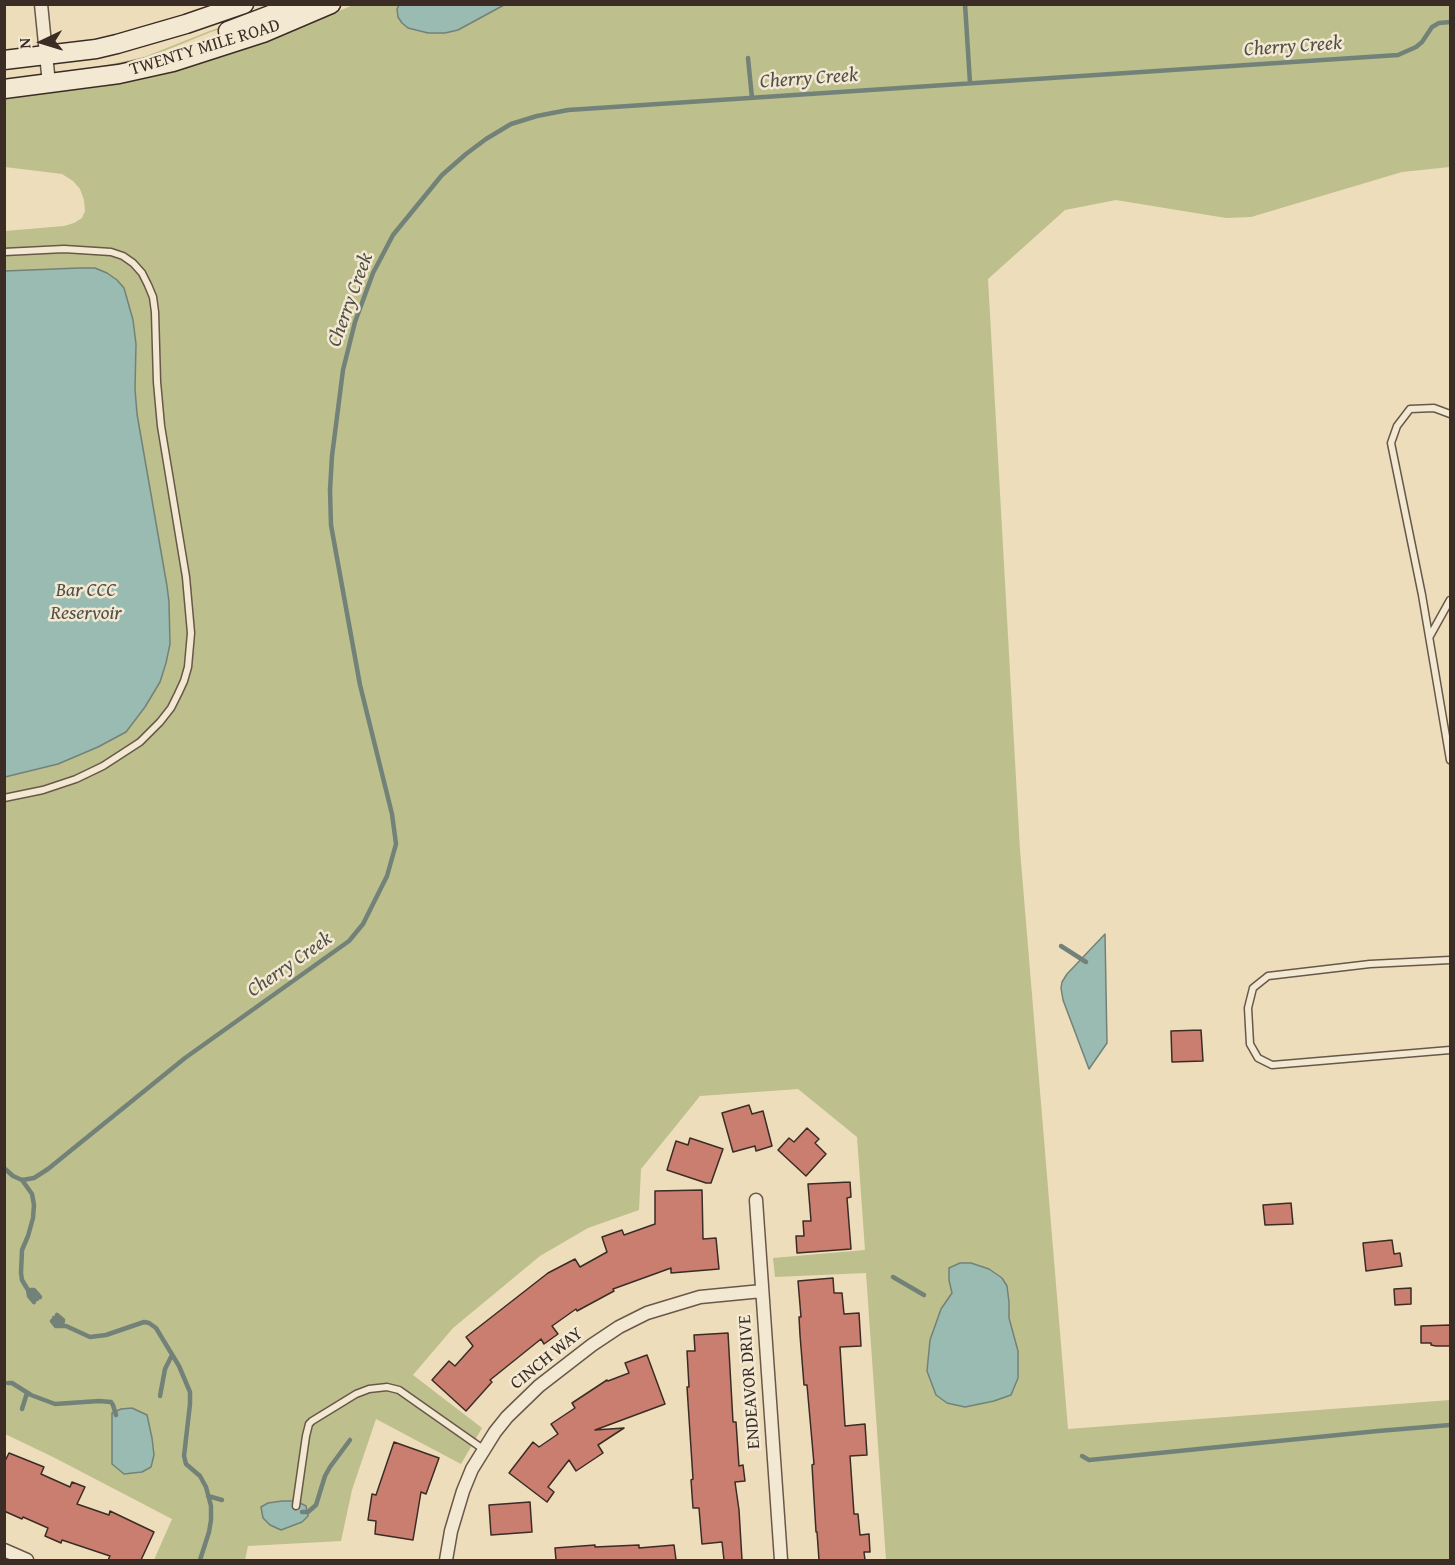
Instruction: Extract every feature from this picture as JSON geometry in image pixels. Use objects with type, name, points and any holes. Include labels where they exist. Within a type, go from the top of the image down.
[{"type":"main road","name":"TWENTY MILE ROAD","points":[[4,60],[96,49],[142,38],[244,4]]},
{"type":"main road","points":[[203,53],[216,35],[299,4]]},
{"type":"main road","name":"TWENTY MILE ROAD","points":[[4,89],[119,74],[172,62],[270,30],[331,4]]},
{"type":"street","points":[[41,4],[49,84]]},
{"type":"street","name":"ENDEAVOR DRIVE","points":[[756,1200],[781,1560]]},
{"type":"street","name":"CINCH WAY","points":[[446,1560],[451,1531],[472,1469],[483,1449],[507,1417],[539,1386],[592,1345],[619,1327],[647,1313],[691,1299],[722,1294],[762,1292]]},
{"type":"street","points":[[4,1550],[27,1560]]},
{"type":"lane","points":[[4,252],[64,249],[111,252],[133,263],[142,273],[148,285],[153,297],[155,312],[161,426],[186,576],[191,633],[190,657],[181,687],[171,708],[140,742],[103,766],[76,779],[43,790],[4,798]]},
{"type":"lane","points":[[1450,414],[1434,408],[1410,410],[1397,426],[1391,443],[1430,636],[1450,759]]},
{"type":"lane","points":[[1430,636],[1450,600]]},
{"type":"lane","points":[[1450,960],[1371,964],[1268,976],[1253,988],[1248,1008],[1250,1044],[1258,1058],[1272,1065],[1450,1050]]},
{"type":"lane","points":[[296,1506],[309,1425],[356,1394],[369,1389],[387,1387],[399,1390],[483,1449]]},
{"type":"green space","points":[[353,5],[1450,5],[1450,167],[1402,172],[1251,217],[1226,218],[1116,200],[1065,210],[988,279],[1020,850],[1068,1429],[1450,1400],[1450,1560],[886,1560],[866,1273],[775,1277],[773,1258],[865,1250],[857,1137],[798,1089],[700,1096],[641,1169],[639,1210],[588,1228],[540,1256],[453,1328],[413,1375],[482,1428],[461,1464],[376,1419],[352,1490],[341,1541],[248,1546],[245,1560],[154,1560],[172,1519],[5,1434],[5,777],[58,764],[98,747],[126,731],[145,707],[160,682],[170,644],[170,619],[167,586],[137,414],[136,344],[128,302],[95,268],[5,271],[5,231],[64,226],[82,218],[85,211],[80,189],[62,174],[5,167],[5,99],[108,85],[189,66],[279,37]]},
{"type":"green space","points":[[257,14],[247,21],[211,32],[142,60],[88,69],[144,57]]},
{"type":"water","points":[[399,4],[504,5],[458,30],[428,33],[408,28],[402,23],[398,17]]},
{"type":"water","name":"Bar CCC Reservoir","points":[[95,268],[117,280],[124,288],[133,320],[136,344],[137,414],[167,586],[170,644],[160,682],[126,732],[58,764],[5,777],[5,271]]},
{"type":"water","points":[[1105,934],[1107,1043],[1089,1069],[1063,1000],[1061,988],[1067,974]]},
{"type":"water","points":[[960,1263],[971,1263],[989,1269],[1002,1278],[1007,1286],[1009,1318],[1018,1351],[1018,1378],[1011,1395],[965,1407],[947,1403],[936,1395],[927,1371],[930,1340],[941,1309],[952,1293],[949,1268]]},
{"type":"water","points":[[132,1408],[147,1415],[154,1455],[151,1467],[142,1472],[124,1474],[112,1464],[112,1413]]},
{"type":"water","points":[[294,1501],[306,1506],[308,1516],[302,1522],[281,1530],[270,1525],[263,1518],[261,1507],[268,1503]]},
{"type":"building","points":[[1201,1030],[1203,1061],[1172,1062],[1171,1031]]},
{"type":"building","points":[[749,1105],[752,1114],[763,1111],[772,1146],[756,1151],[755,1146],[733,1152],[722,1113]]},
{"type":"building","points":[[807,1128],[819,1139],[815,1143],[826,1154],[806,1176],[778,1150],[789,1138],[794,1142]]},
{"type":"building","points":[[690,1138],[723,1149],[711,1183],[667,1170],[676,1141],[688,1145]]},
{"type":"building","points":[[850,1182],[851,1197],[847,1198],[851,1249],[797,1253],[796,1236],[804,1236],[803,1221],[811,1221],[808,1184]]},
{"type":"building","points":[[702,1190],[703,1239],[716,1238],[719,1269],[671,1273],[671,1268],[613,1289],[614,1291],[577,1311],[576,1309],[552,1326],[558,1334],[544,1344],[541,1339],[490,1380],[492,1382],[466,1411],[432,1380],[449,1361],[455,1366],[473,1346],[466,1337],[548,1273],[575,1259],[580,1267],[607,1252],[602,1237],[622,1230],[624,1235],[655,1224],[655,1191]]},
{"type":"building","points":[[1291,1203],[1293,1224],[1265,1225],[1263,1205]]},
{"type":"building","points":[[1392,1240],[1394,1254],[1400,1253],[1402,1266],[1366,1271],[1363,1243]]},
{"type":"building","points":[[833,1278],[834,1293],[842,1293],[844,1314],[859,1313],[861,1346],[840,1347],[845,1426],[865,1424],[867,1455],[850,1456],[854,1514],[858,1514],[860,1535],[869,1534],[870,1552],[864,1552],[865,1560],[819,1560],[812,1465],[814,1464],[807,1385],[804,1385],[798,1281]]},
{"type":"building","points":[[1411,1288],[1411,1304],[1395,1305],[1394,1289]]},
{"type":"building","points":[[1450,1325],[1450,1346],[1421,1343],[1421,1326]]},
{"type":"building","points":[[728,1333],[733,1422],[736,1422],[739,1466],[743,1465],[745,1481],[735,1482],[742,1560],[724,1560],[722,1542],[702,1544],[699,1508],[693,1508],[691,1480],[693,1479],[687,1351],[695,1351],[694,1335]]},
{"type":"building","points":[[647,1355],[665,1404],[595,1430],[624,1428],[598,1445],[603,1453],[576,1471],[569,1460],[548,1487],[554,1492],[547,1502],[509,1473],[533,1442],[539,1447],[558,1434],[551,1424],[575,1408],[572,1403],[607,1380],[629,1373],[625,1363]]},
{"type":"building","points":[[394,1442],[439,1458],[426,1494],[421,1492],[413,1540],[375,1534],[376,1521],[368,1520],[372,1494],[376,1495]]},
{"type":"building","points":[[9,1453],[44,1467],[41,1474],[70,1487],[72,1482],[85,1487],[77,1504],[109,1515],[110,1511],[154,1532],[141,1560],[108,1560],[110,1556],[62,1540],[61,1543],[45,1536],[48,1528],[4,1511],[4,1463]]},
{"type":"building","points":[[530,1502],[532,1532],[491,1535],[489,1505]]},
{"type":"building","points":[[595,1545],[595,1547],[639,1545],[639,1548],[674,1545],[676,1560],[556,1560],[555,1548]]},
{"type":"waterway","points":[[965,4],[970,83]]},
{"type":"waterway","name":"Cherry Creek","points":[[4,1168],[22,1180],[34,1178],[48,1169],[185,1058],[349,941],[363,924],[387,876],[396,844],[392,814],[360,685],[331,525],[332,456],[343,370],[355,322],[373,273],[393,235],[442,175],[466,154],[511,124],[568,110],[1398,55],[1416,47],[1432,27],[1439,23],[1450,22]]},
{"type":"waterway","points":[[748,58],[752,98]]},
{"type":"waterway","points":[[1061,946],[1086,962]]},
{"type":"waterway","points":[[22,1180],[32,1194],[34,1205],[33,1218],[22,1250],[21,1273],[29,1296],[34,1302]]},
{"type":"waterway","points":[[893,1277],[924,1295]]},
{"type":"waterway","points":[[28,1290],[34,1290],[40,1297]]},
{"type":"waterway","points":[[28,1290],[37,1299]]},
{"type":"waterway","points":[[57,1315],[63,1320],[62,1325]]},
{"type":"waterway","points":[[54,1318],[62,1325]]},
{"type":"waterway","points":[[52,1321],[56,1326],[66,1326],[90,1337],[106,1335],[144,1322],[156,1328],[179,1366],[190,1392],[184,1456],[186,1464],[200,1476],[206,1487],[211,1506],[209,1532],[200,1560]]},
{"type":"waterway","points":[[160,1396],[165,1369],[172,1355]]},
{"type":"waterway","points":[[8,1383],[55,1404],[111,1402],[116,1415]]},
{"type":"waterway","points":[[22,1409],[27,1393]]},
{"type":"waterway","points":[[1082,1456],[1089,1460],[1450,1425]]},
{"type":"waterway","points":[[302,1512],[308,1512],[316,1505],[325,1476],[350,1440]]},
{"type":"waterway","points":[[208,1496],[222,1500]]}]
